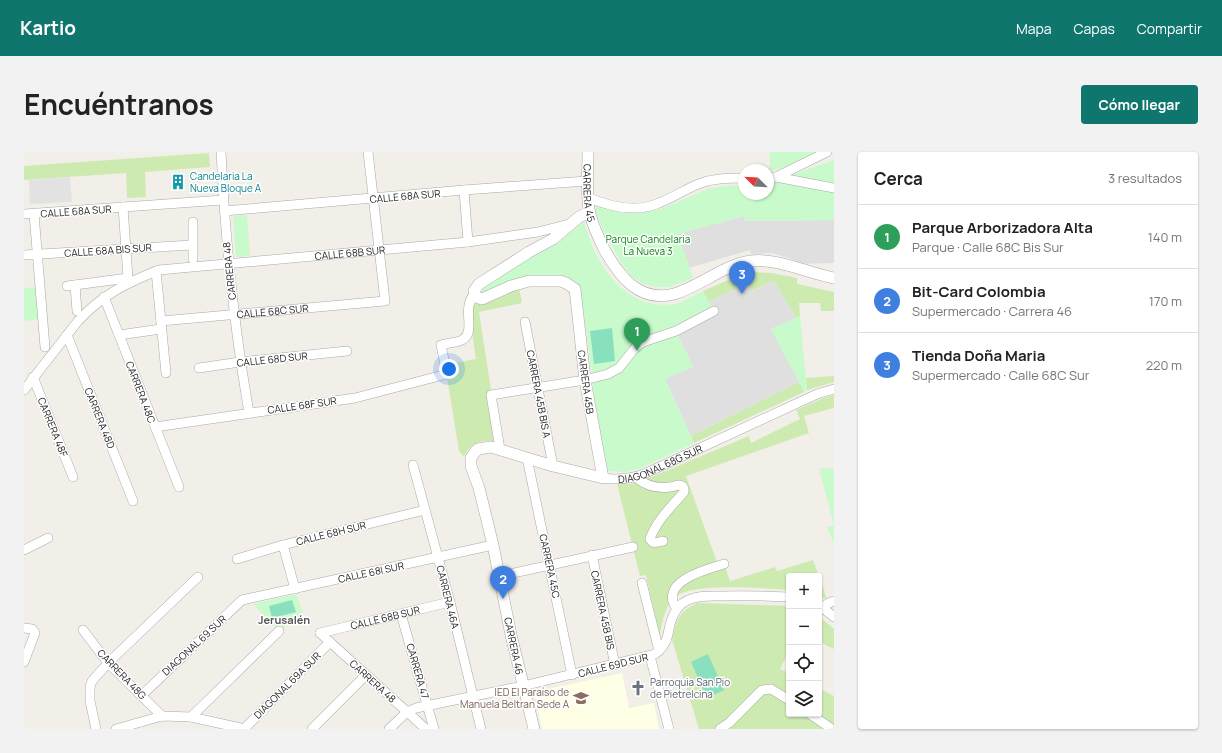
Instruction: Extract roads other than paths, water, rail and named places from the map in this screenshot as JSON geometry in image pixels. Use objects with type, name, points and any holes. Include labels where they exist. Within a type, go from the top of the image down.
[{"type":"street","name":"CARRERA 48","points":[[221,152],[228,264],[240,362],[249,412]]},
{"type":"street","points":[[368,152],[378,250]]},
{"type":"street","name":"CARRERA 45","points":[[588,152],[587,197],[589,212],[600,241],[617,272],[633,287],[651,294],[675,294],[731,266],[752,261],[773,262],[834,278]]},
{"type":"street","points":[[774,176],[827,152]]},
{"type":"street","points":[[774,177],[834,188]]},
{"type":"street","points":[[587,197],[616,207],[630,209],[658,204],[705,181],[738,178]]},
{"type":"street","name":"CALLE 68A SUR","points":[[224,211],[464,190],[587,182]]},
{"type":"street","points":[[464,190],[468,242]]},
{"type":"street","name":"CALLE 68A SUR","points":[[24,214],[223,200]]},
{"type":"street","points":[[24,390],[78,320],[104,296],[129,280],[122,207]]},
{"type":"street","name":"CALLE 68B SUR","points":[[474,294],[474,290],[479,284],[529,252],[553,239],[582,215],[589,212]]},
{"type":"street","points":[[34,214],[44,347]]},
{"type":"street","points":[[193,222],[193,260]]},
{"type":"street","name":"CALLE 68B SUR","points":[[77,311],[71,286],[129,280],[156,271],[468,242],[538,232],[570,224]]},
{"type":"street","name":"CALLE 68A BIS SUR","points":[[24,255],[192,245]]},
{"type":"street","name":"CALLE 68C SUR","points":[[119,335],[161,325],[234,314],[385,302],[378,250]]},
{"type":"street","points":[[156,271],[166,373]]},
{"type":"street","name":"CARRERA 45B","points":[[474,294],[480,300],[511,286],[529,281],[560,281],[572,286],[576,293],[585,380],[603,478]]},
{"type":"street","name":"CALLE 68F SUR","points":[[155,427],[249,412],[355,398],[447,374],[441,345],[461,340],[467,336],[469,330],[468,307],[474,294]]},
{"type":"street","name":"CARRERA 48C","points":[[104,296],[179,488]]},
{"type":"street","points":[[500,449],[491,395],[585,380],[608,374],[619,368],[635,348],[643,342],[676,330],[714,311]]},
{"type":"street","name":"CARRERA 45B BIS A","points":[[525,322],[553,466]]},
{"type":"street","name":"CARRERA 48D","points":[[67,335],[133,501]]},
{"type":"street","name":"CALLE 68D SUR","points":[[199,368],[240,362],[346,351]]},
{"type":"street","name":"CARRERA 48F","points":[[33,377],[73,476]]},
{"type":"street","name":"DIAGONAL 68G SUR","points":[[478,449],[486,446],[500,449],[553,466],[603,478],[619,480],[644,474],[817,394],[834,389]]},
{"type":"street","name":"CARRERA 46","points":[[478,449],[473,454],[471,462],[493,545],[511,634],[534,729]]},
{"type":"street","name":"CARRERA 45C","points":[[527,458],[572,675]]},
{"type":"street","name":"CARRERA 46A","points":[[413,465],[450,602],[481,729]]},
{"type":"street","points":[[635,477],[642,483],[650,486],[659,488],[679,485],[684,489],[684,492],[658,524],[650,539],[655,543],[663,541]]},
{"type":"street","name":"CALLE 68H SUR","points":[[237,559],[283,545],[425,510]]},
{"type":"street","points":[[24,550],[48,538]]},
{"type":"street","points":[[283,545],[294,589]]},
{"type":"street","name":"CALLE 68I SUR","points":[[248,599],[493,545]]},
{"type":"street","points":[[500,576],[633,547]]},
{"type":"street","name":"CARRERA 45B BIS","points":[[592,556],[614,665]]},
{"type":"street","points":[[724,564],[692,574],[679,584],[672,596],[673,604],[676,609],[688,600],[699,597],[735,595],[786,597]]},
{"type":"street","points":[[96,729],[90,701],[90,687],[92,681],[108,663],[198,577]]},
{"type":"street","points":[[642,583],[659,651]]},
{"type":"street","name":"DIAGONAL 69 SUR","points":[[142,695],[242,600],[248,599]]},
{"type":"street","points":[[822,606],[834,601]]},
{"type":"street","name":"CALLE 68B SUR","points":[[320,633],[450,602]]},
{"type":"street","points":[[822,607],[834,617]]},
{"type":"street","name":"CALLE 69D SUR","points":[[407,712],[427,705],[523,686],[650,656],[659,651],[666,642],[671,621],[676,609]]},
{"type":"street","name":"CARRERA 47","points":[[401,614],[434,729]]},
{"type":"street","points":[[24,662],[34,635],[28,628]]},
{"type":"street","name":"CARRERA 48G","points":[[83,630],[108,663],[162,716]]},
{"type":"street","points":[[191,717],[279,631]]},
{"type":"street","name":"CARRERA 48","points":[[320,633],[426,729]]},
{"type":"street","name":"DIAGONAL 69A SUR","points":[[244,729],[330,642]]},
{"type":"street","points":[[650,656],[669,729]]},
{"type":"street","points":[[312,729],[366,675]]},
{"type":"street","points":[[720,729],[729,723],[762,690],[771,689],[786,698]]},
{"type":"street","points":[[389,729],[407,712]]},
{"type":"street","points":[[122,728],[162,716],[191,717],[244,729]]},
{"type":"street","points":[[814,717],[832,729]]},
{"type":"place","name":"Candelaria La Nueva Bloque A","points":[[178,182]]},
{"type":"place","name":"Tienda Doña Maria","points":[[742,294]]},
{"type":"place","name":"Parque Arborizadora Alta","points":[[637,351]]},
{"type":"place","name":"Bit-Card Colombia","points":[[503,599]]},
{"type":"place","name":"Parroquia San Pio de Pietrelcina","points":[[638,688]]},
{"type":"place","name":"IED El Paraíso de Manuela Beltran Sede A","points":[[581,698]]},
{"type":"district","name":"Jerusalén","points":[[284,620]]},
{"type":"park label","name":"Parque Candelaria La Nueva 3","points":[[648,244]]}]
